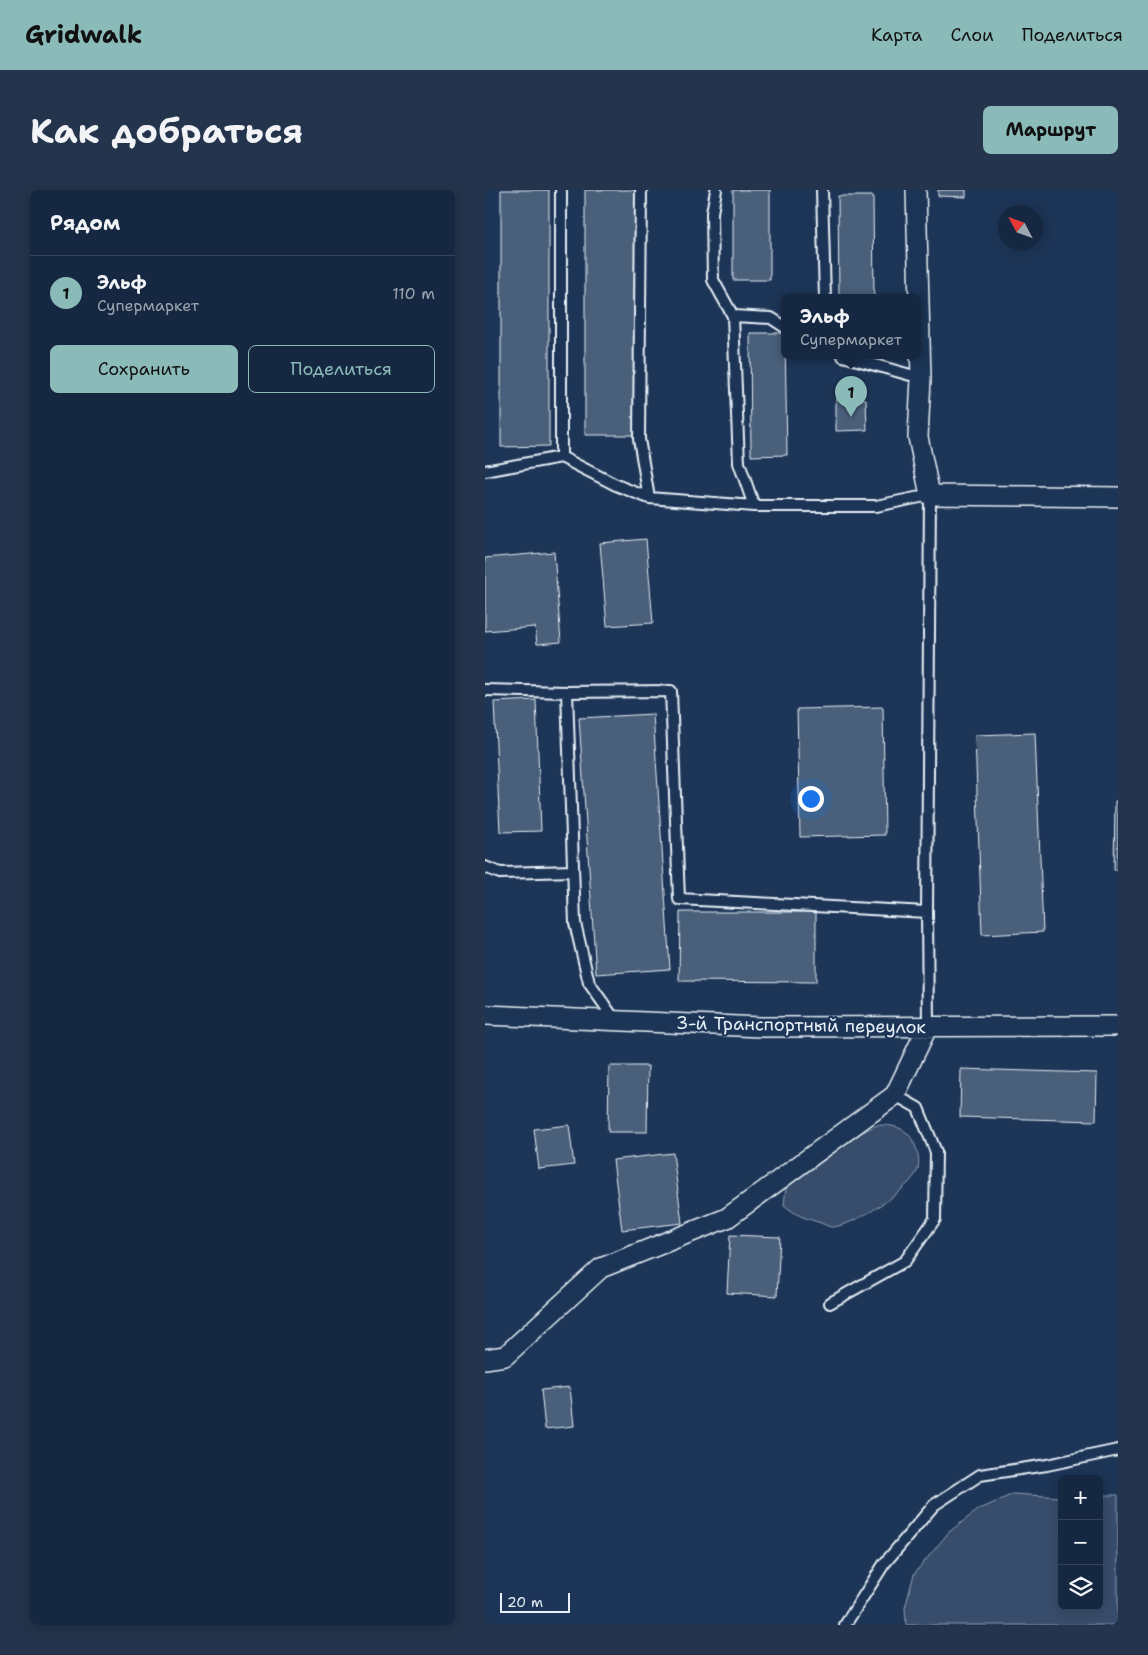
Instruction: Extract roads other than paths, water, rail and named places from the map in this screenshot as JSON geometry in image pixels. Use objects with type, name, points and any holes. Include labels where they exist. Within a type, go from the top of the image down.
[{"type":"street","points":[[916,190],[918,294]]},
{"type":"street","points":[[920,359],[918,437],[930,495],[1118,497]]},
{"type":"street","name":"3-й Транспортный переулок","points":[[485,1015],[761,1027],[1118,1026]]},
{"type":"street","points":[[485,1359],[505,1356],[601,1268],[727,1218],[895,1095],[928,1026]]},
{"type":"lane","points":[[561,190],[561,457]]},
{"type":"lane","points":[[641,190],[639,439],[649,498]]},
{"type":"lane","points":[[716,190],[711,213],[713,280],[733,316],[739,463],[754,506]]},
{"type":"lane","points":[[822,190],[825,294]]},
{"type":"lane","points":[[733,316],[771,318],[781,324]]},
{"type":"lane","points":[[854,359],[921,378]]},
{"type":"lane","points":[[485,471],[561,457],[617,485],[649,498],[754,506],[876,506],[930,495],[928,1026]]},
{"type":"lane","points":[[485,690],[567,692],[671,691],[679,899],[927,912]]},
{"type":"lane","points":[[567,692],[575,923],[589,983],[615,1020]]},
{"type":"lane","points":[[485,867],[500,873],[573,871]]},
{"type":"lane","points":[[830,1303],[905,1261],[935,1219],[936,1152],[918,1108],[895,1095]]},
{"type":"lane","points":[[845,1625],[884,1564],[934,1505],[980,1475],[1047,1465],[1118,1450]]},
{"type":"place","name":"Эльф","points":[[851,417]]}]
